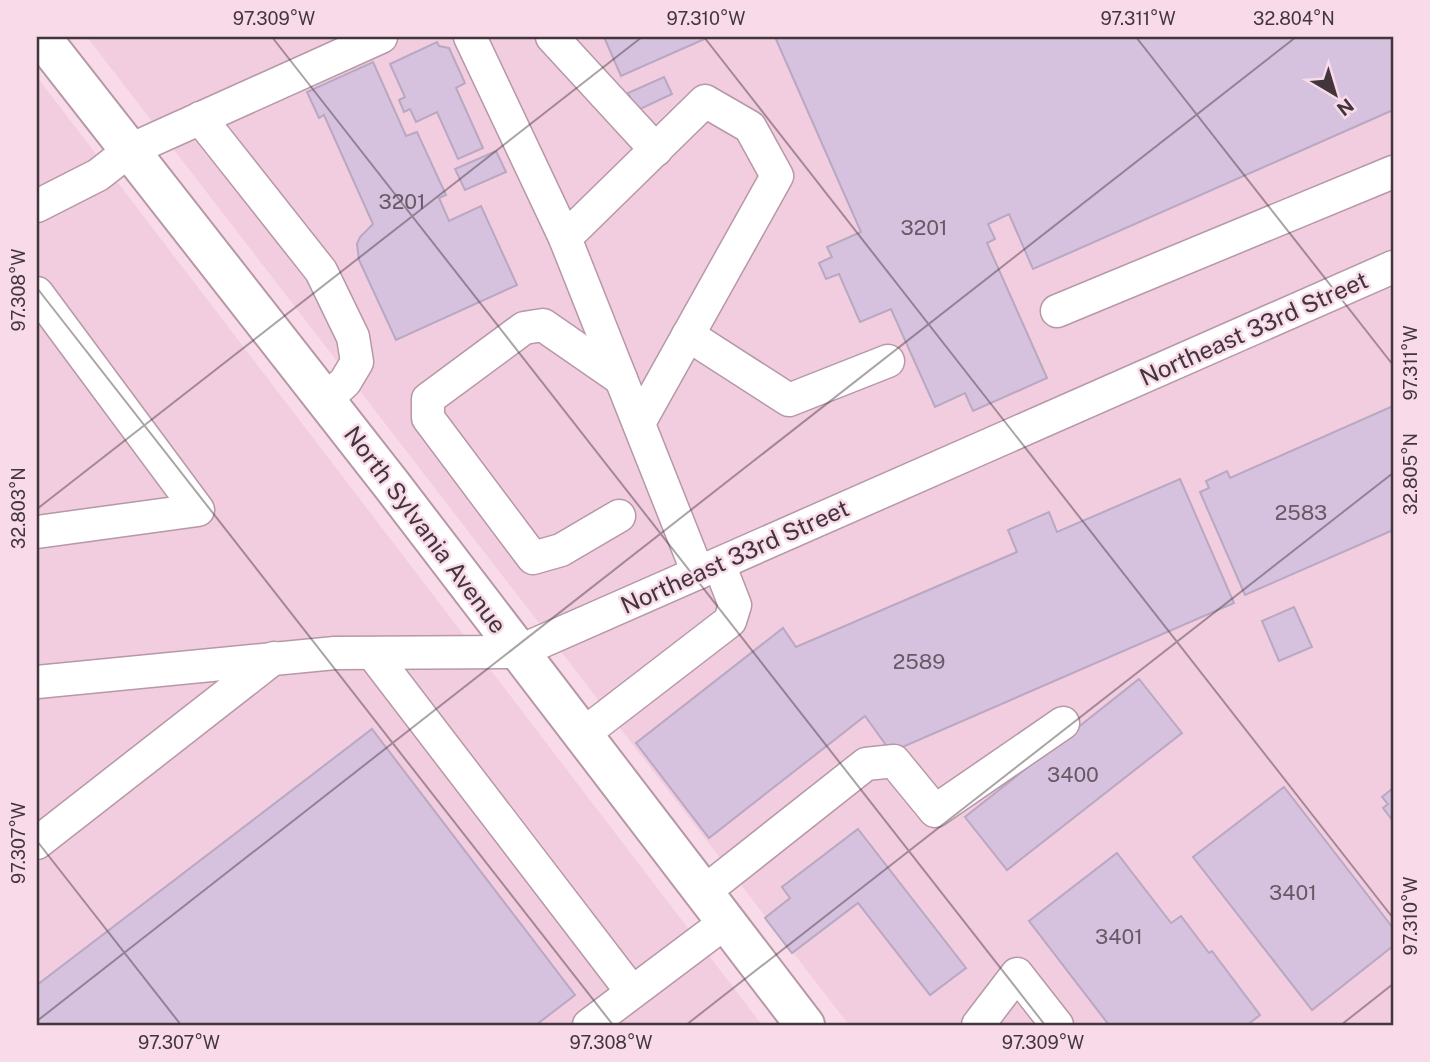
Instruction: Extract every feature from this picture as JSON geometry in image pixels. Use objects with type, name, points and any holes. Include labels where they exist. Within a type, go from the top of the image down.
[{"type":"main road","name":"North Sylvania Avenue","points":[[41,37],[325,400],[805,1025]]},
{"type":"street","points":[[37,206],[98,175],[130,150],[382,37]]},
{"type":"street","points":[[470,37],[565,238],[639,424],[708,569],[735,605],[730,621],[582,735]]},
{"type":"street","points":[[552,37],[656,150]]},
{"type":"street","points":[[565,238],[705,101],[750,127],[777,176],[639,424]]},
{"type":"street","points":[[200,118],[321,271],[353,337],[357,362],[345,383],[325,400]]},
{"type":"street","points":[[1056,311],[1393,172]]},
{"type":"street","name":"Northeast 33rd Street","points":[[37,682],[335,653],[518,652],[1393,267]]},
{"type":"street","points":[[37,293],[198,510],[37,532]]},
{"type":"street","points":[[620,516],[561,550],[533,558],[428,418],[428,399],[524,328],[543,325],[621,379]]},
{"type":"street","points":[[688,335],[789,400],[888,361]]},
{"type":"street","points":[[373,654],[632,992]]},
{"type":"street","points":[[37,843],[274,658]]},
{"type":"street","points":[[589,1025],[632,992],[715,907],[866,764],[894,761],[935,811],[1063,723]]},
{"type":"street","points":[[978,1025],[1017,974],[1057,1025]]},
{"type":"shaded area","points":[[87,37],[1393,37],[1393,1025],[849,1025]]},
{"type":"shaded area","points":[[37,77],[762,1025],[37,1025]]},
{"type":"building","points":[[604,37],[709,37],[621,76]]},
{"type":"building","points":[[775,37],[1393,37],[1393,110],[1033,269],[1009,214],[988,224],[995,239],[987,243],[1047,378],[973,411],[965,393],[935,407],[891,309],[860,322],[839,274],[826,279],[819,263],[832,257],[827,247],[861,232]]},
{"type":"building","points":[[437,42],[439,46],[449,48],[465,83],[456,88],[483,148],[458,159],[437,112],[416,122],[410,109],[404,112],[399,100],[405,97],[390,64]]},
{"type":"building","points":[[373,62],[406,136],[417,132],[446,195],[439,198],[449,221],[481,206],[517,285],[396,340],[359,260],[357,244],[373,224],[324,115],[319,118],[307,92]]},
{"type":"building","points":[[664,77],[672,94],[636,111],[628,93]]},
{"type":"building","points":[[496,151],[506,172],[465,190],[455,169]]},
{"type":"building","points":[[1393,406],[1393,530],[1245,595],[1200,492],[1209,488],[1206,481],[1227,471],[1230,478]]},
{"type":"building","points":[[1180,479],[1234,603],[891,752],[865,716],[709,838],[636,743],[783,628],[796,647],[1017,552],[1008,530],[1049,512],[1057,532]]},
{"type":"building","points":[[1294,607],[1312,647],[1279,661],[1262,621]]},
{"type":"building","points":[[1139,679],[1182,733],[1007,870],[965,817]]},
{"type":"building","points":[[372,729],[575,995],[536,1025],[37,1025],[37,985]]},
{"type":"building","points":[[1284,787],[1393,928],[1393,946],[1312,1010],[1193,857]]},
{"type":"building","points":[[1393,788],[1393,821],[1383,808],[1388,804],[1382,797]]},
{"type":"building","points":[[858,829],[966,968],[930,995],[858,903],[792,953],[765,918],[790,898],[782,887]]},
{"type":"building","points":[[1117,853],[1171,923],[1181,916],[1209,953],[1212,951],[1260,1015],[1247,1025],[1109,1025],[1029,921]]}]
